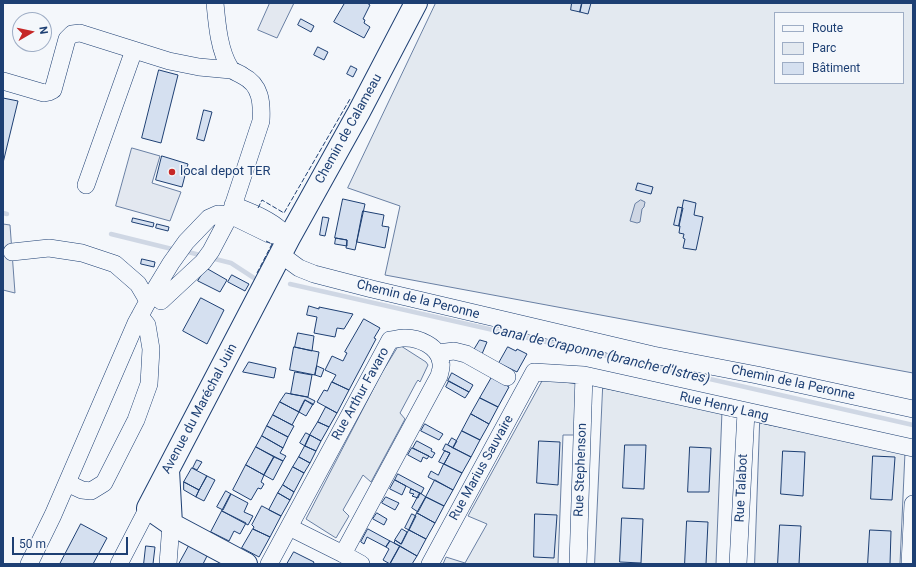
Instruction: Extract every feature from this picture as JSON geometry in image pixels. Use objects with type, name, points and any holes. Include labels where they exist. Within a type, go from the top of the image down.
[{"type":"main road","name":"Chemin de Calameau","points":[[285,246],[359,112],[416,3]]},
{"type":"main road","name":"Avenue du Maréchal Juin","points":[[148,508],[285,246]]},
{"type":"main road","points":[[168,470],[171,524]]},
{"type":"main road","points":[[148,508],[171,524],[246,564]]},
{"type":"street","points":[[215,3],[217,28],[223,50],[231,70]]},
{"type":"street","points":[[3,81],[44,93],[53,90],[67,39],[72,34],[80,33],[169,61],[199,67],[231,70],[252,82],[258,92],[262,106],[261,121],[231,210],[207,256],[140,316],[67,483],[29,564]]},
{"type":"street","points":[[86,185],[134,50]]},
{"type":"street","points":[[155,301],[180,251],[202,224],[209,218],[218,214],[231,210],[285,246]]},
{"type":"street","name":"Chemin de la Peronne","points":[[285,246],[299,268],[314,274],[395,295],[653,355],[757,375],[913,409]]},
{"type":"street","points":[[12,252],[49,248],[82,253],[115,264],[155,301]]},
{"type":"street","points":[[67,483],[82,490],[91,491],[104,483],[136,420],[149,384],[151,349],[147,325],[140,316]]},
{"type":"street","name":"Rue Arthur Favaro","points":[[268,564],[390,340],[404,338],[419,340],[430,346],[438,353]]},
{"type":"street","points":[[343,554],[439,376],[442,364],[438,353],[454,351],[466,354],[507,377]]},
{"type":"street","name":"Rue Henry Lang","points":[[534,372],[584,375],[913,448]]},
{"type":"street","name":"Rue Marius Sauvaire","points":[[430,564],[534,372]]},
{"type":"street","name":"Rue Stephenson","points":[[578,564],[584,375]]},
{"type":"street","name":"Rue Talabot","points":[[738,564],[746,412]]},
{"type":"street","points":[[910,564],[913,504]]},
{"type":"street","name":"Avenue du Maréchal Juin","points":[[119,564],[148,508]]},
{"type":"street","points":[[168,564],[171,524]]},
{"type":"street","points":[[289,526],[361,564]]},
{"type":"green space","points":[[436,3],[913,3],[913,373],[385,275],[400,206],[348,188]]},
{"type":"green space","points":[[401,346],[426,362],[428,365],[420,382],[418,380],[400,413],[405,419],[371,482],[363,475],[343,510],[349,516],[336,538],[306,519],[381,374],[397,348]]},
{"type":"green space","points":[[547,379],[577,384],[575,435],[563,435],[558,564],[443,564],[446,557],[465,563],[487,524],[468,516],[542,381]]},
{"type":"green space","points":[[603,388],[722,411],[716,564],[595,564]]},
{"type":"green space","points":[[760,423],[905,452],[900,564],[755,564]]},
{"type":"shaded area","points":[[270,3],[294,3],[277,38],[258,30]]},
{"type":"shaded area","points":[[132,148],[160,156],[152,183],[181,192],[170,221],[116,206]]},
{"type":"shaded area","points":[[641,200],[645,202],[642,209],[640,222],[637,223],[630,221],[635,204]]},
{"type":"shaded area","points":[[3,224],[10,225],[15,293],[3,290]]},
{"type":"building","points":[[345,3],[367,3],[370,5],[363,19],[365,20],[364,23],[370,27],[364,38],[334,22]]},
{"type":"building","points":[[572,3],[582,3],[580,12],[571,10]]},
{"type":"building","points":[[582,3],[591,3],[588,14],[580,12]]},
{"type":"building","points":[[301,19],[314,26],[311,32],[298,25]]},
{"type":"building","points":[[318,47],[328,52],[324,60],[314,55]]},
{"type":"building","points":[[351,66],[357,69],[353,77],[347,74]]},
{"type":"building","points":[[159,70],[178,75],[161,143],[142,138]]},
{"type":"building","points":[[3,98],[18,101],[3,163]]},
{"type":"building","points":[[204,110],[212,112],[204,141],[197,139]]},
{"type":"building","name":"local depot TER","points":[[162,156],[188,164],[182,187],[156,180]]},
{"type":"building","points":[[638,183],[653,187],[651,194],[636,190]]},
{"type":"building","points":[[343,199],[365,204],[355,250],[346,248],[347,240],[335,238]]},
{"type":"building","points":[[684,200],[696,203],[694,215],[703,217],[696,250],[683,248],[685,239],[683,238],[684,234],[679,233]]},
{"type":"building","points":[[678,207],[683,208],[679,226],[674,225]]},
{"type":"building","points":[[363,211],[384,215],[382,226],[389,227],[385,248],[357,242]]},
{"type":"building","points":[[323,217],[329,218],[325,236],[320,235]]},
{"type":"building","points":[[133,218],[154,223],[153,227],[132,222]]},
{"type":"building","points":[[157,224],[169,227],[168,231],[156,228]]},
{"type":"building","points":[[336,238],[347,240],[347,246],[335,244]]},
{"type":"building","points":[[142,259],[155,262],[154,267],[141,264]]},
{"type":"building","points":[[206,268],[227,280],[220,292],[198,281]]},
{"type":"building","points":[[232,275],[249,284],[245,291],[228,282]]},
{"type":"building","points":[[201,298],[224,310],[207,344],[183,331]]},
{"type":"building","points":[[309,306],[353,314],[344,329],[337,328],[335,337],[314,333],[317,317],[307,315]]},
{"type":"building","points":[[364,319],[380,328],[374,338],[376,339],[349,390],[332,382],[336,375],[325,370],[332,356],[343,361],[347,353],[345,352]]},
{"type":"building","points":[[298,333],[314,336],[312,351],[295,347]]},
{"type":"building","points":[[480,340],[487,342],[482,354],[474,350]]},
{"type":"building","points":[[294,347],[319,352],[315,375],[290,370]]},
{"type":"building","points":[[508,347],[516,351],[517,349],[527,354],[517,372],[499,363]]},
{"type":"building","points":[[249,362],[276,368],[274,378],[243,372]]},
{"type":"building","points":[[317,366],[324,369],[321,377],[315,375]]},
{"type":"building","points":[[295,372],[312,375],[308,397],[291,394]]},
{"type":"building","points":[[452,373],[473,385],[469,392],[448,381]]},
{"type":"building","points":[[492,377],[509,387],[498,407],[480,398]]},
{"type":"building","points":[[449,381],[469,392],[465,398],[446,387]]},
{"type":"building","points":[[332,382],[349,390],[337,413],[317,402],[324,390],[327,391]]},
{"type":"building","points":[[286,393],[307,397],[315,401],[313,405],[305,400],[299,412],[280,402]]},
{"type":"building","points":[[480,398],[498,407],[489,424],[471,414]]},
{"type":"building","points":[[305,400],[313,404],[306,416],[299,412]]},
{"type":"building","points":[[280,402],[299,412],[292,425],[273,415]]},
{"type":"building","points":[[326,407],[337,413],[329,427],[318,422]]},
{"type":"building","points":[[471,414],[489,424],[480,440],[462,431]]},
{"type":"building","points":[[273,415],[294,426],[288,437],[267,426]]},
{"type":"building","points":[[318,422],[329,427],[321,441],[310,435]]},
{"type":"building","points":[[425,424],[443,434],[439,440],[421,431]]},
{"type":"building","points":[[267,426],[288,437],[283,448],[262,436]]},
{"type":"building","points":[[462,431],[480,440],[471,457],[453,448]]},
{"type":"building","points":[[306,433],[310,435],[305,446],[300,443]]},
{"type":"building","points":[[310,435],[321,441],[316,451],[305,446]]},
{"type":"building","points":[[262,436],[283,448],[280,453],[286,456],[283,461],[256,447]]},
{"type":"building","points":[[452,438],[457,441],[453,448],[448,445]]},
{"type":"building","points":[[417,441],[432,449],[431,451],[435,453],[432,458],[413,448]]},
{"type":"building","points":[[539,441],[560,442],[558,485],[537,483]]},
{"type":"building","points":[[446,444],[471,457],[462,473],[444,464],[450,453],[443,450]]},
{"type":"building","points":[[625,445],[646,445],[644,489],[623,488]]},
{"type":"building","points":[[305,446],[316,451],[310,463],[299,457]]},
{"type":"building","points":[[256,447],[274,457],[264,475],[246,465]]},
{"type":"building","points":[[690,447],[711,448],[709,492],[688,492]]},
{"type":"building","points":[[412,448],[429,456],[427,459],[423,457],[421,462],[408,455]]},
{"type":"building","points":[[445,451],[450,453],[444,464],[439,462]]},
{"type":"building","points":[[783,451],[805,452],[803,496],[781,494]]},
{"type":"building","points":[[873,456],[895,457],[892,500],[871,499]]},
{"type":"building","points":[[274,457],[283,461],[273,480],[264,475]]},
{"type":"building","points":[[299,457],[310,463],[304,473],[293,467]]},
{"type":"building","points":[[197,460],[202,462],[197,470],[193,468]]},
{"type":"building","points":[[444,464],[462,473],[453,490],[428,477],[431,471],[438,475]]},
{"type":"building","points":[[246,465],[264,475],[261,482],[264,484],[261,489],[258,488],[251,500],[233,490]]},
{"type":"building","points":[[293,467],[304,473],[294,492],[283,485]]},
{"type":"building","points":[[192,468],[207,476],[199,490],[184,482]]},
{"type":"building","points":[[398,474],[424,488],[421,494],[395,480]]},
{"type":"building","points":[[207,476],[215,480],[204,501],[196,497]]},
{"type":"building","points":[[395,480],[406,486],[402,495],[390,489]]},
{"type":"building","points":[[435,480],[453,490],[444,506],[426,497]]},
{"type":"building","points":[[184,482],[199,490],[196,497],[184,490]]},
{"type":"building","points":[[283,485],[294,492],[290,500],[278,493]]},
{"type":"building","points":[[411,489],[420,493],[418,498],[412,496],[414,494],[410,493]]},
{"type":"building","points":[[226,491],[231,494],[223,510],[217,507]]},
{"type":"building","points":[[278,493],[290,500],[281,516],[269,510]]},
{"type":"building","points":[[420,493],[426,497],[418,512],[412,508]]},
{"type":"building","points":[[231,494],[248,503],[244,512],[253,516],[248,525],[222,511]]},
{"type":"building","points":[[386,497],[399,503],[395,510],[382,503]]},
{"type":"building","points":[[426,497],[444,506],[435,523],[417,513]]},
{"type":"building","points":[[262,506],[281,516],[270,537],[253,529],[254,527],[252,525]]},
{"type":"building","points":[[222,511],[246,523],[240,534],[234,531],[229,541],[211,532]]},
{"type":"building","points":[[377,513],[387,519],[384,525],[373,519]]},
{"type":"building","points":[[417,513],[435,523],[426,539],[409,530]]},
{"type":"building","points":[[412,514],[416,516],[409,530],[405,528]]},
{"type":"building","points":[[535,514],[557,515],[554,558],[534,557]]},
{"type":"building","points":[[622,518],[643,519],[641,563],[620,562]]},
{"type":"building","points":[[687,521],[708,522],[706,564],[685,564]]},
{"type":"building","points":[[81,524],[107,538],[93,564],[60,564]]},
{"type":"building","points":[[780,525],[801,526],[799,564],[778,564]]},
{"type":"building","points":[[253,529],[270,537],[259,557],[242,548]]},
{"type":"building","points":[[368,529],[390,541],[386,547],[367,537],[364,544],[361,542]]},
{"type":"building","points":[[402,529],[407,532],[401,544],[395,540]]},
{"type":"building","points":[[409,530],[426,539],[417,556],[394,543],[395,540],[401,544]]},
{"type":"building","points":[[870,530],[891,531],[890,564],[868,564]]},
{"type":"building","points":[[390,541],[400,546],[390,564],[383,560],[389,549],[386,547]]},
{"type":"building","points":[[190,544],[208,554],[203,564],[179,564]]},
{"type":"building","points":[[146,546],[155,547],[153,564],[144,564]]},
{"type":"building","points":[[400,546],[417,556],[412,564],[390,564]]},
{"type":"building","points":[[294,552],[314,562],[313,564],[287,564]]},
{"type":"waterway","name":"Canal de Craponne (branche d'Istres)","points":[[3,213],[7,214]]},
{"type":"waterway","name":"Canal de Craponne (branche d'Istres)","points":[[111,234],[176,250]]},
{"type":"waterway","name":"Canal de Craponne (branche d'Istres)","points":[[184,251],[204,256]]},
{"type":"waterway","name":"Canal de Craponne (branche d'Istres)","points":[[211,258],[231,263],[254,278]]},
{"type":"waterway","name":"Canal de Craponne (branche d'Istres)","points":[[290,284],[913,425]]},
{"type":"fence","points":[[258,208],[262,200],[284,213],[350,99]]},
{"type":"fence","points":[[257,273],[272,244],[266,241]]},
{"type":"place","name":"local depot TER","points":[[172,172]]}]
